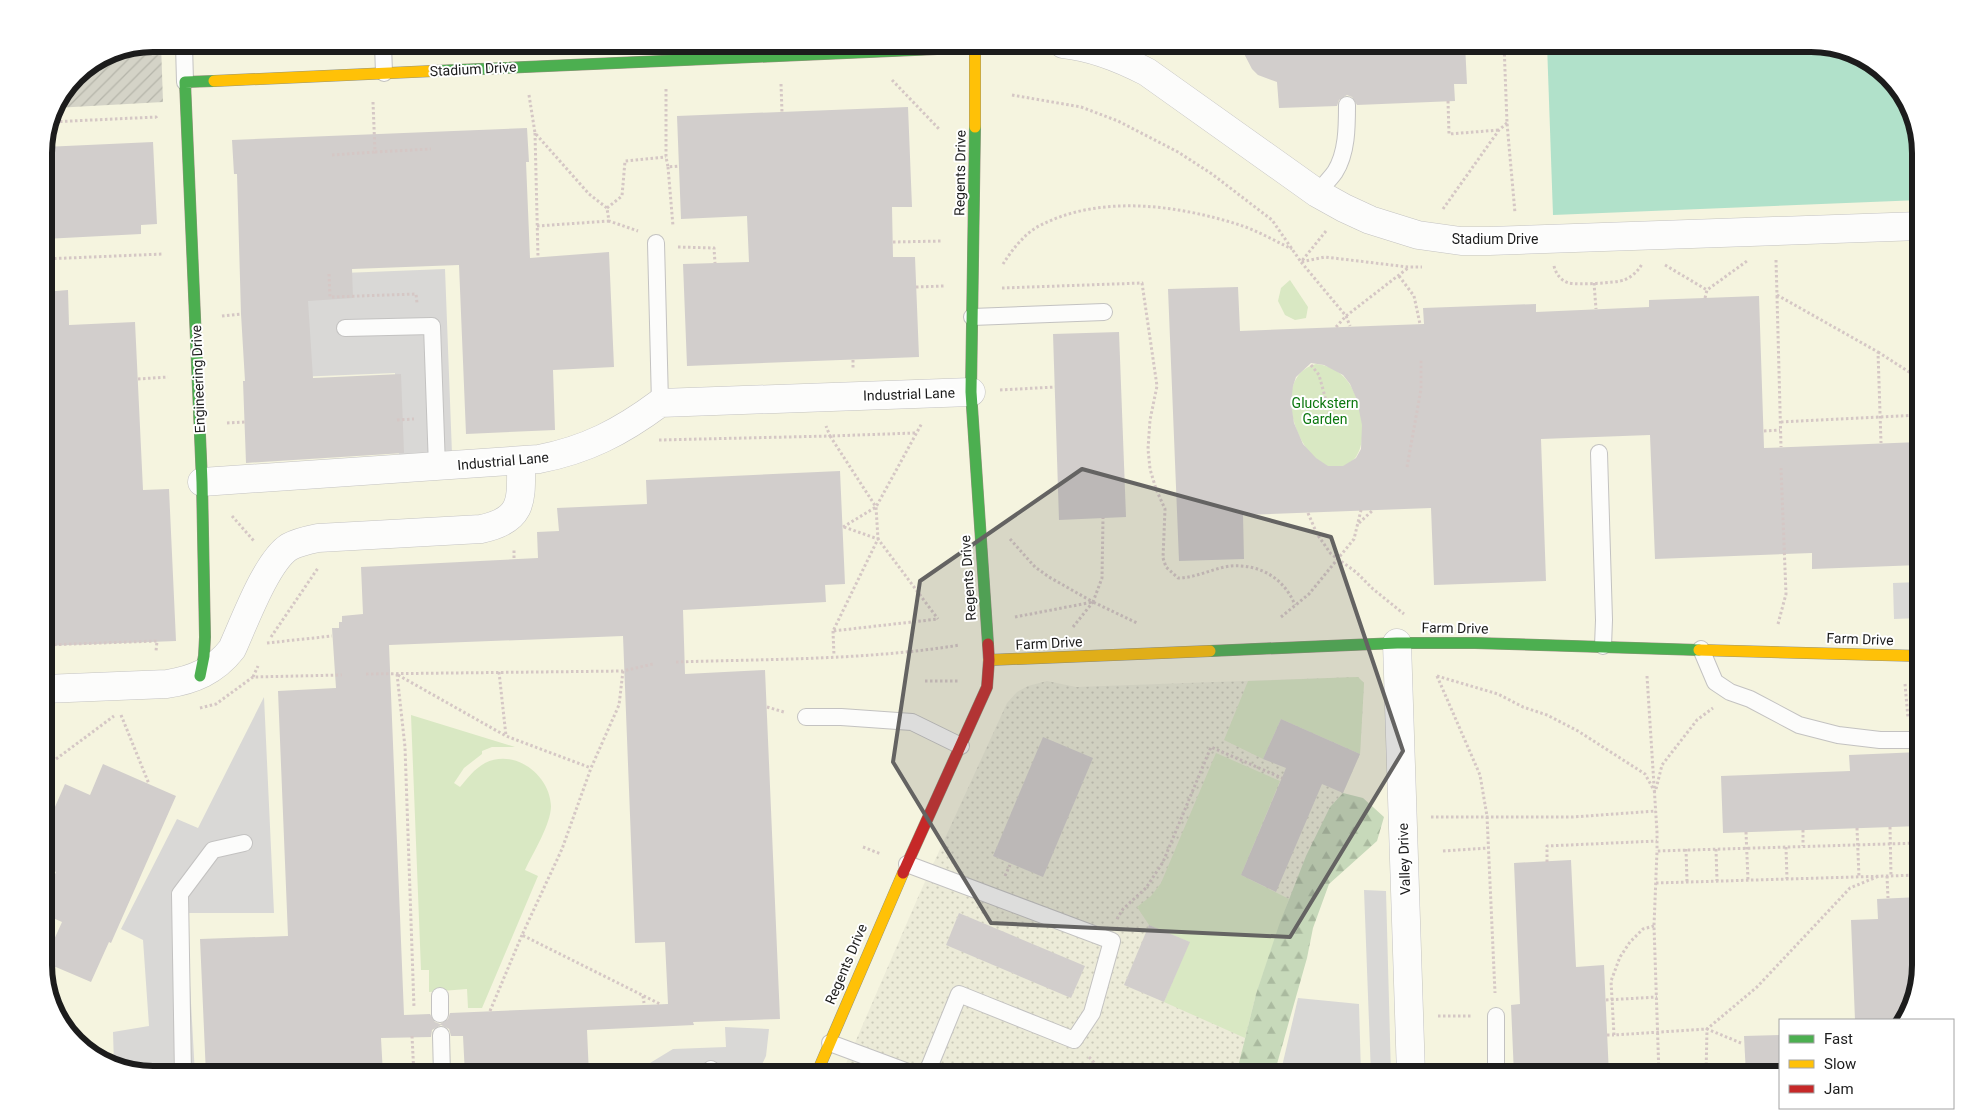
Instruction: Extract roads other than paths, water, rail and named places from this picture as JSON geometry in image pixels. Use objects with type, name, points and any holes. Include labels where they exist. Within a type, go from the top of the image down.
[{"type":"street","name":"Stadium Drive","points":[[1102,52],[1126,61],[1147,72],[1317,193],[1370,220],[1427,236],[1461,241],[1489,241],[1911,226]]},
{"type":"street","name":"Stadium Drive","points":[[185,82],[815,53]]},
{"type":"street","name":"Regents Drive","points":[[820,1066],[876,932],[987,687],[989,660],[983,391],[972,317],[975,53]]},
{"type":"street","name":"Engineering Drive","points":[[185,82],[202,482],[205,637],[200,676]]},
{"type":"street","name":"Industrial Lane","points":[[202,482],[520,461],[555,456],[606,438],[628,426],[660,403],[983,391]]},
{"type":"street","points":[[53,689],[166,684],[184,682],[200,676],[224,659],[232,649],[266,576],[278,556],[288,547],[318,538],[481,529],[496,526],[516,512],[521,498],[520,461]]},
{"type":"street","name":"Farm Drive","points":[[989,660],[1397,643],[1602,646],[1911,656]]},
{"type":"street","name":"Valley Drive","points":[[1397,643],[1411,1066]]},
{"type":"lane","points":[[184,53],[185,82]]},
{"type":"lane","points":[[383,53],[384,73]]},
{"type":"lane","points":[[1317,193],[1336,170],[1340,161],[1347,136],[1347,106]]},
{"type":"lane","points":[[656,243],[660,403]]},
{"type":"lane","points":[[972,317],[1104,312]]},
{"type":"lane","points":[[346,328],[432,326],[437,467]]},
{"type":"lane","points":[[1599,452],[1604,620],[1602,646]]},
{"type":"lane","points":[[1701,650],[1715,682],[1730,692],[1750,699],[1798,726],[1838,735],[1880,740],[1911,740]]},
{"type":"lane","points":[[806,717],[841,717],[912,722],[961,746]]},
{"type":"lane","points":[[183,1066],[180,894],[213,850],[244,843]]},
{"type":"lane","points":[[907,864],[1112,942],[1092,1013],[1074,1040],[959,994],[930,1066]]},
{"type":"lane","points":[[440,996],[440,1014]]},
{"type":"lane","points":[[1496,1016],[1496,1066]]},
{"type":"lane","points":[[441,1035],[442,1066]]},
{"type":"lane","points":[[830,1043],[892,1066]]},
{"type":"park label","name":"Gluckstern Garden","points":[[1325,412]]}]
